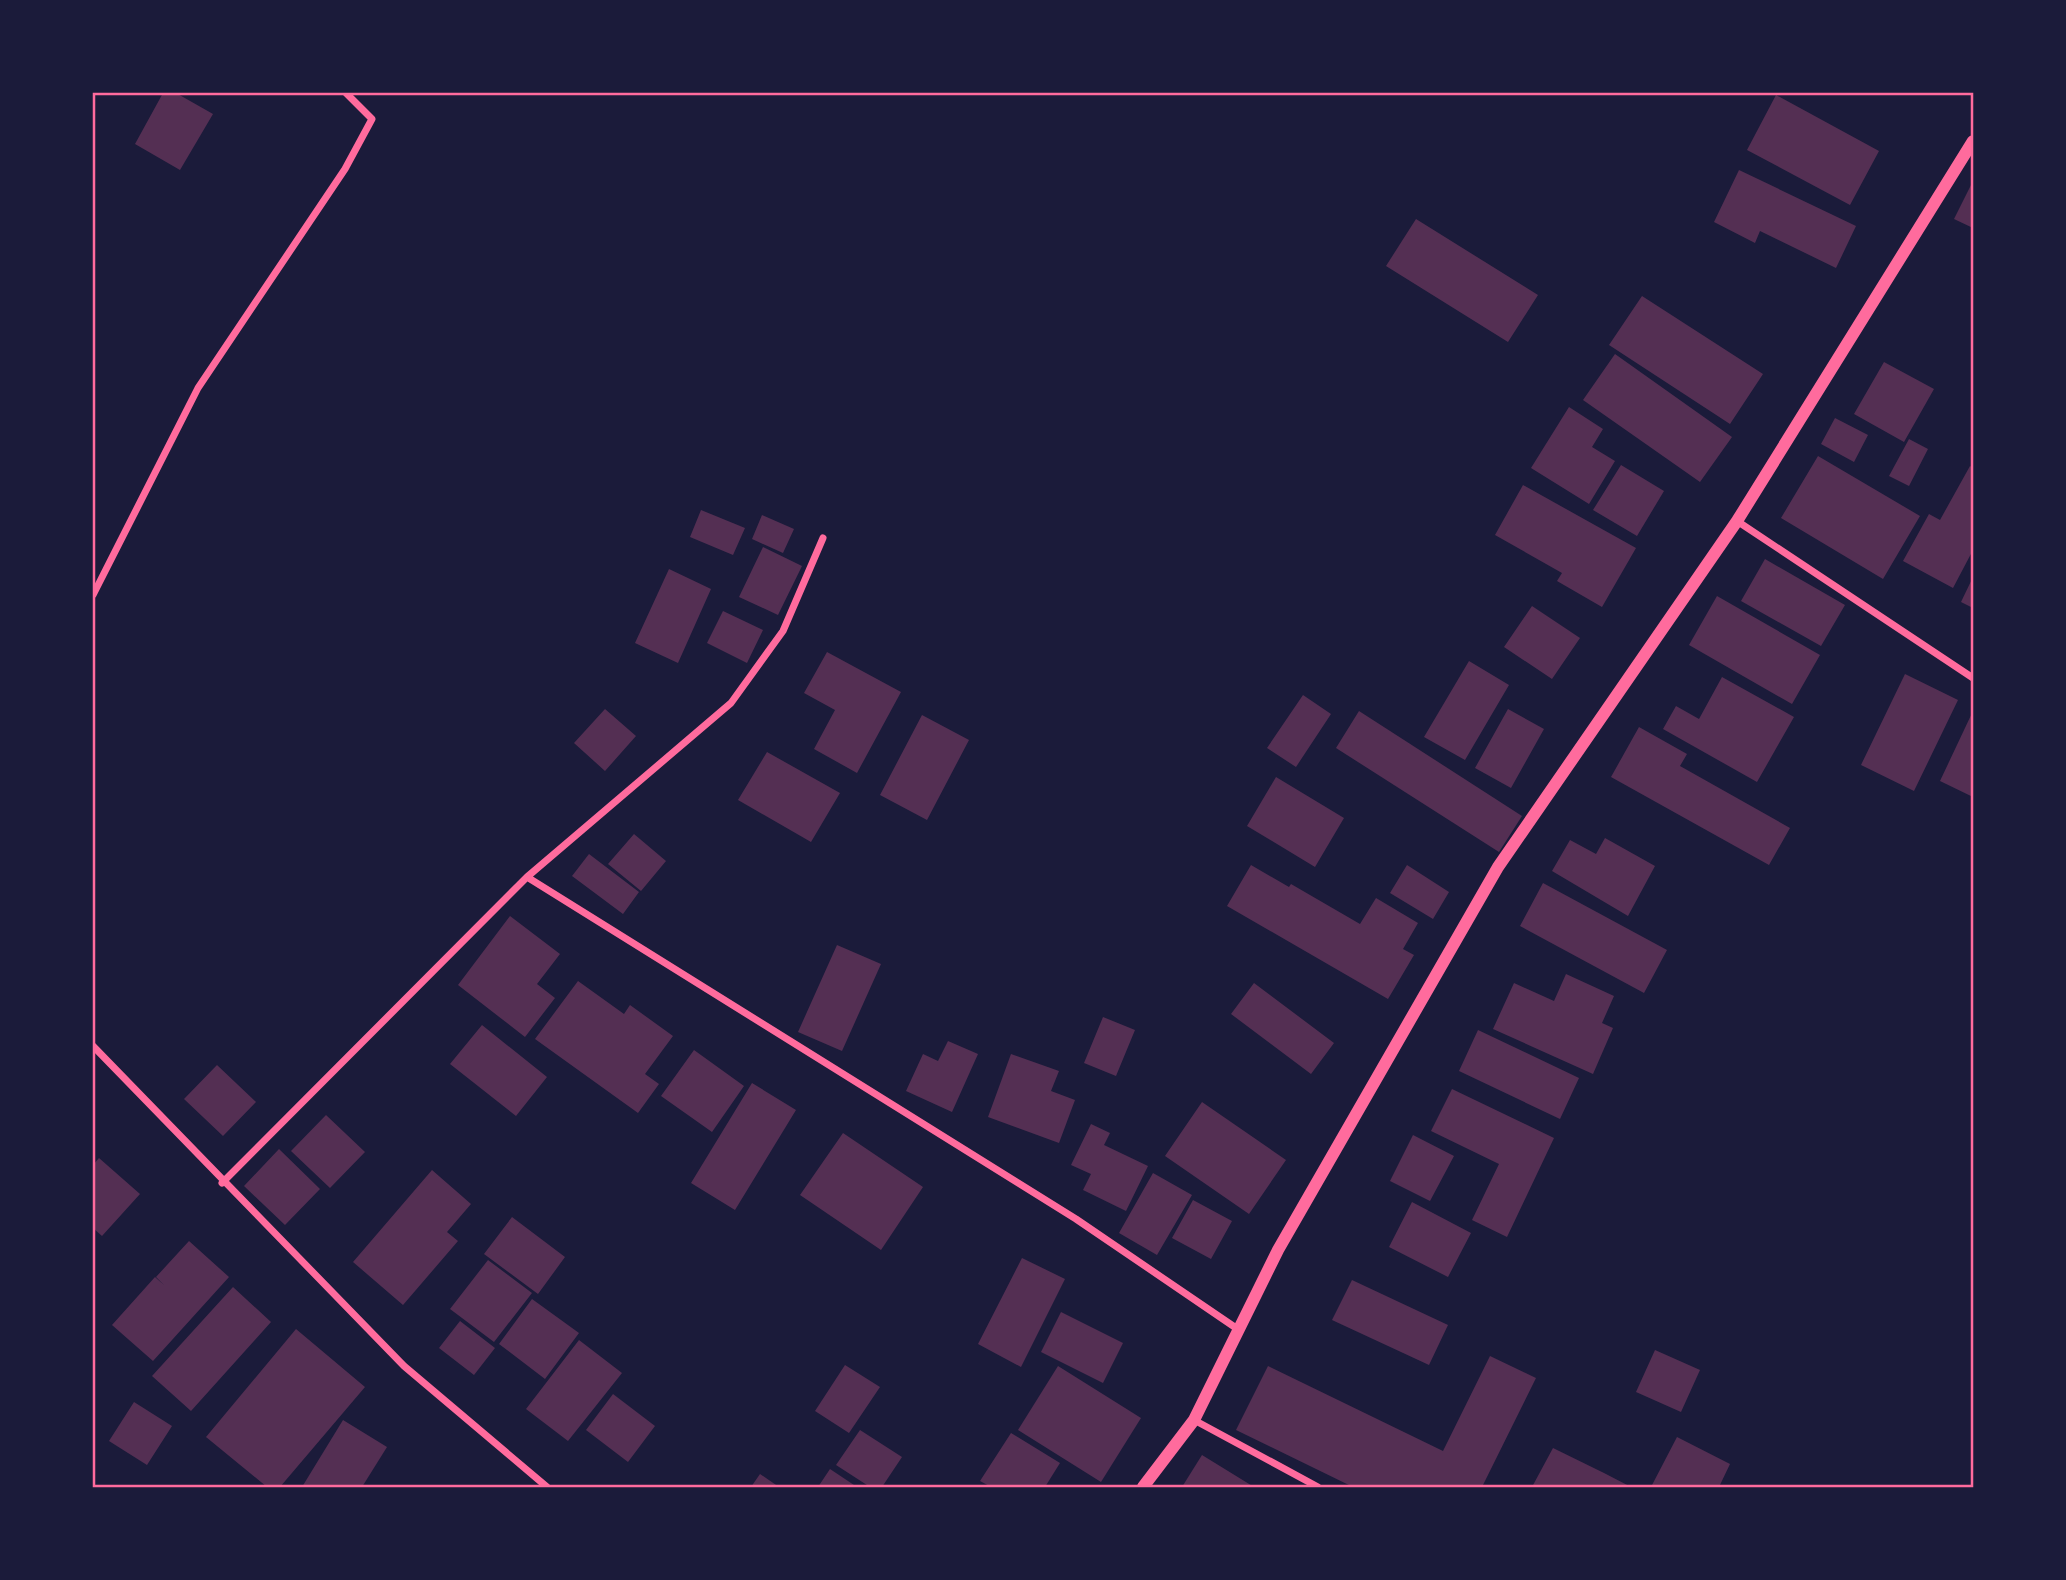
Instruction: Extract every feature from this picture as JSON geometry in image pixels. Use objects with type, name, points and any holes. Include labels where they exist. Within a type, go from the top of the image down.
[{"type":"street","points":[[93,595],[198,388],[345,169],[372,119],[346,93]]},
{"type":"street","points":[[1143,1487],[1194,1420],[1278,1250],[1498,867],[1737,521],[1973,141]]},
{"type":"street","points":[[1737,521],[1973,678]]},
{"type":"street","points":[[222,1183],[527,877],[731,703],[783,631],[822,537]]},
{"type":"street","points":[[527,877],[1076,1219],[1238,1330]]},
{"type":"street","points":[[93,1046],[222,1183],[404,1366],[547,1487]]},
{"type":"street","points":[[1194,1420],[1318,1487]]},
{"type":"building","points":[[163,93],[176,93],[213,114],[180,170],[135,144]]},
{"type":"building","points":[[1776,95],[1879,151],[1850,205],[1747,150]]},
{"type":"building","points":[[1739,170],[1856,226],[1836,268],[1760,231],[1755,243],[1714,222]]},
{"type":"building","points":[[1973,181],[1973,228],[1954,219]]},
{"type":"building","points":[[1416,219],[1538,295],[1508,342],[1386,266]]},
{"type":"building","points":[[1642,296],[1763,374],[1730,424],[1609,345]]},
{"type":"building","points":[[1615,354],[1732,437],[1700,482],[1583,400]]},
{"type":"building","points":[[1884,362],[1934,389],[1904,442],[1854,414]]},
{"type":"building","points":[[1569,407],[1603,429],[1592,447],[1615,461],[1589,504],[1531,468]]},
{"type":"building","points":[[1835,418],[1868,435],[1854,462],[1821,444]]},
{"type":"building","points":[[1909,439],[1928,449],[1909,486],[1889,476]]},
{"type":"building","points":[[1818,456],[1920,516],[1883,579],[1781,518]]},
{"type":"building","points":[[1621,465],[1664,491],[1637,536],[1593,510]]},
{"type":"building","points":[[1970,466],[1973,468],[1973,550],[1953,588],[1903,561],[1929,514],[1940,520]]},
{"type":"building","points":[[1523,485],[1636,548],[1602,607],[1557,581],[1562,573],[1495,535]]},
{"type":"building","points":[[701,510],[745,528],[733,555],[690,537]]},
{"type":"building","points":[[762,515],[794,529],[783,553],[752,539]]},
{"type":"building","points":[[763,547],[802,566],[778,615],[739,597]]},
{"type":"building","points":[[1765,559],[1845,605],[1821,646],[1741,601]]},
{"type":"building","points":[[669,569],[711,589],[678,663],[635,643]]},
{"type":"building","points":[[1973,577],[1973,608],[1961,602]]},
{"type":"building","points":[[1717,596],[1820,655],[1792,704],[1689,645]]},
{"type":"building","points":[[1532,606],[1580,638],[1552,679],[1504,647]]},
{"type":"building","points":[[723,611],[763,630],[747,663],[707,643]]},
{"type":"building","points":[[827,652],[901,692],[857,773],[814,749],[835,710],[804,693]]},
{"type":"building","points":[[1469,661],[1509,685],[1465,760],[1424,737]]},
{"type":"building","points":[[1905,674],[1958,700],[1914,791],[1861,765]]},
{"type":"building","points":[[1722,677],[1794,717],[1757,782],[1663,729],[1676,706],[1699,719]]},
{"type":"building","points":[[1303,695],[1331,714],[1296,767],[1267,748]]},
{"type":"building","points":[[605,709],[636,736],[605,771],[574,743]]},
{"type":"building","points":[[1508,709],[1544,729],[1511,788],[1475,768]]},
{"type":"building","points":[[1359,711],[1522,816],[1499,852],[1336,748]]},
{"type":"building","points":[[1973,711],[1973,797],[1940,781]]},
{"type":"building","points":[[922,715],[969,740],[927,820],[880,795]]},
{"type":"building","points":[[1639,727],[1687,754],[1680,766],[1790,828],[1769,865],[1611,777]]},
{"type":"building","points":[[767,752],[840,793],[811,842],[738,800]]},
{"type":"building","points":[[1276,777],[1344,818],[1315,867],[1247,826]]},
{"type":"building","points":[[634,834],[666,861],[641,891],[608,864]]},
{"type":"building","points":[[1605,838],[1655,866],[1628,916],[1552,871],[1570,840],[1596,854]]},
{"type":"building","points":[[589,854],[639,892],[623,914],[572,876]]},
{"type":"building","points":[[1251,865],[1289,887],[1291,884],[1360,924],[1376,898],[1418,923],[1403,949],[1414,955],[1388,999],[1227,906]]},
{"type":"building","points":[[1407,865],[1449,892],[1433,919],[1390,893]]},
{"type":"building","points":[[1543,883],[1667,950],[1644,993],[1520,926]]},
{"type":"building","points":[[510,916],[560,954],[537,984],[555,998],[525,1037],[458,985]]},
{"type":"building","points":[[837,945],[881,964],[842,1051],[798,1032]]},
{"type":"building","points":[[1566,974],[1614,996],[1602,1023],[1613,1028],[1593,1074],[1493,1029],[1514,983],[1554,1001]]},
{"type":"building","points":[[578,981],[624,1014],[630,1005],[673,1036],[645,1074],[659,1084],[638,1113],[535,1039]]},
{"type":"building","points":[[1254,983],[1334,1043],[1311,1074],[1231,1014]]},
{"type":"building","points":[[1103,1017],[1135,1030],[1116,1076],[1084,1063]]},
{"type":"building","points":[[482,1025],[547,1077],[516,1116],[450,1064]]},
{"type":"building","points":[[1478,1030],[1579,1078],[1560,1119],[1459,1071]]},
{"type":"building","points":[[948,1041],[978,1054],[952,1112],[906,1091],[923,1054],[938,1061]]},
{"type":"building","points":[[694,1050],[744,1086],[712,1132],[661,1096]]},
{"type":"building","points":[[1011,1054],[1059,1071],[1051,1091],[1075,1100],[1059,1143],[988,1117]]},
{"type":"building","points":[[217,1065],[256,1102],[223,1136],[184,1099]]},
{"type":"building","points":[[752,1083],[796,1110],[735,1210],[691,1183]]},
{"type":"building","points":[[1452,1089],[1554,1138],[1507,1237],[1472,1220],[1499,1164],[1431,1131]]},
{"type":"building","points":[[1202,1102],[1286,1160],[1249,1214],[1165,1156]]},
{"type":"building","points":[[326,1115],[365,1152],[330,1188],[291,1151]]},
{"type":"building","points":[[1091,1124],[1110,1133],[1104,1145],[1148,1166],[1126,1211],[1083,1190],[1091,1174],[1071,1165]]},
{"type":"building","points":[[843,1133],[923,1187],[881,1250],[800,1195]]},
{"type":"building","points":[[1413,1135],[1454,1156],[1430,1201],[1390,1181]]},
{"type":"building","points":[[279,1149],[320,1189],[285,1225],[244,1186]]},
{"type":"building","points":[[99,1158],[140,1194],[102,1236],[93,1228],[93,1165]]},
{"type":"building","points":[[432,1170],[471,1204],[447,1232],[458,1241],[403,1305],[353,1262]]},
{"type":"building","points":[[1153,1173],[1192,1195],[1157,1255],[1119,1233]]},
{"type":"building","points":[[1193,1200],[1232,1221],[1211,1259],[1172,1238]]},
{"type":"building","points":[[1412,1202],[1471,1233],[1448,1277],[1389,1247]]},
{"type":"building","points":[[512,1217],[565,1257],[538,1294],[484,1254]]},
{"type":"building","points":[[189,1241],[229,1277],[153,1361],[112,1325],[155,1277],[164,1285],[156,1277]]},
{"type":"building","points":[[1022,1258],[1065,1279],[1021,1367],[978,1344]]},
{"type":"building","points":[[488,1260],[532,1293],[494,1342],[450,1309]]},
{"type":"building","points":[[1352,1280],[1448,1325],[1429,1365],[1332,1320]]},
{"type":"building","points":[[233,1287],[271,1322],[191,1411],[152,1376]]},
{"type":"building","points":[[532,1299],[579,1333],[545,1379],[499,1344]]},
{"type":"building","points":[[1061,1312],[1123,1343],[1103,1383],[1041,1352]]},
{"type":"building","points":[[460,1321],[495,1348],[474,1375],[439,1348]]},
{"type":"building","points":[[296,1329],[365,1387],[280,1487],[267,1487],[206,1437]]},
{"type":"building","points":[[579,1340],[622,1373],[568,1441],[526,1409]]},
{"type":"building","points":[[1655,1350],[1700,1370],[1681,1412],[1636,1392]]},
{"type":"building","points":[[1490,1356],[1536,1378],[1482,1487],[1353,1487],[1236,1430],[1268,1366],[1443,1451]]},
{"type":"building","points":[[845,1365],[880,1387],[849,1433],[815,1411]]},
{"type":"building","points":[[1058,1366],[1141,1418],[1101,1482],[1018,1430]]},
{"type":"building","points":[[613,1394],[655,1426],[628,1462],[586,1430]]},
{"type":"building","points":[[134,1402],[172,1426],[147,1465],[109,1441]]},
{"type":"building","points":[[343,1420],[387,1447],[362,1487],[302,1487]]},
{"type":"building","points":[[860,1430],[902,1457],[882,1487],[870,1487],[836,1465]]},
{"type":"building","points":[[1011,1433],[1060,1463],[1045,1487],[991,1487],[980,1481]]},
{"type":"building","points":[[1677,1437],[1730,1464],[1719,1487],[1651,1487]]},
{"type":"building","points":[[1553,1448],[1604,1473],[1631,1487],[1532,1487]]},
{"type":"building","points":[[1202,1455],[1254,1487],[1182,1487]]},
{"type":"building","points":[[830,1469],[857,1487],[818,1487]]},
{"type":"building","points":[[760,1474],[779,1487],[751,1487]]}]
